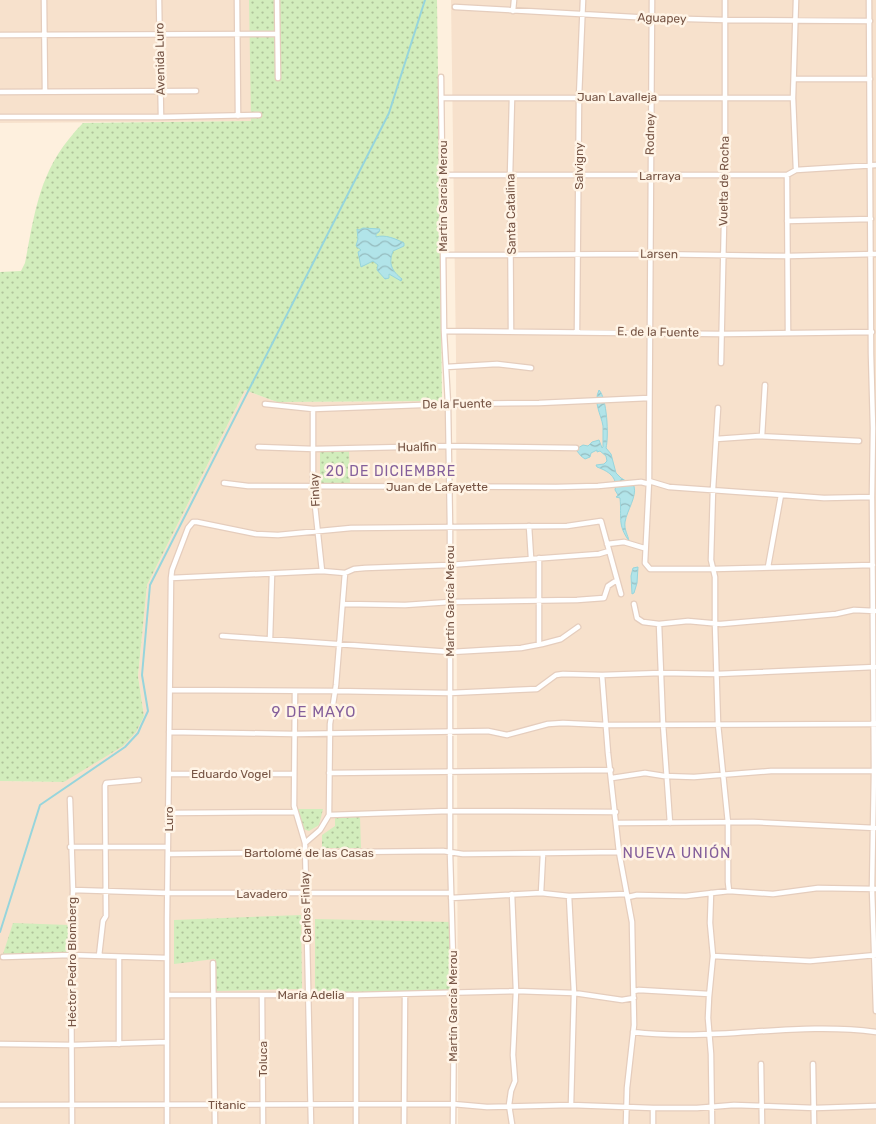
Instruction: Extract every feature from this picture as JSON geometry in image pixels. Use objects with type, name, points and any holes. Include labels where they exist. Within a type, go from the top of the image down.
[{"type":"street","points":[[44,0],[45,91]]},
{"type":"street","name":"Avenida Luro","points":[[160,0],[161,117]]},
{"type":"street","points":[[237,0],[238,116]]},
{"type":"street","points":[[277,0],[278,78]]},
{"type":"street","points":[[513,11],[514,0]]},
{"type":"street","name":"Salvigny","points":[[577,331],[580,175],[579,98],[583,0]]},
{"type":"street","name":"Rodney","points":[[644,548],[649,482],[652,0]]},
{"type":"street","name":"Vuelta de Rocha","points":[[721,363],[725,0]]},
{"type":"street","points":[[796,0],[793,98],[796,170]]},
{"type":"street","points":[[869,0],[873,165],[871,219],[874,254],[872,332],[875,428],[872,497],[875,611],[874,889],[876,1011]]},
{"type":"street","name":"Aguapey","points":[[455,7],[652,18],[870,21]]},
{"type":"street","points":[[0,35],[277,34]]},
{"type":"street","name":"Martín García Merou","points":[[441,77],[444,331],[448,404],[450,527],[450,853],[454,993],[453,1124]]},
{"type":"street","points":[[795,79],[870,79]]},
{"type":"street","points":[[0,92],[196,91]]},
{"type":"street","points":[[870,91],[876,91]]},
{"type":"street","name":"Juan Lavalleja","points":[[442,98],[793,98]]},
{"type":"street","name":"Santa Catalina","points":[[511,331],[510,176],[512,98]]},
{"type":"street","points":[[0,117],[258,115]]},
{"type":"street","points":[[788,332],[788,175],[796,170],[873,165]]},
{"type":"street","name":"Larraya","points":[[443,175],[788,175]]},
{"type":"street","points":[[787,221],[871,219]]},
{"type":"street","name":"Larsen","points":[[443,255],[650,254],[788,256],[874,254]]},
{"type":"street","name":"E. de la Fuente","points":[[444,331],[721,334],[872,332]]},
{"type":"street","points":[[446,367],[498,364],[531,368]]},
{"type":"street","points":[[762,436],[765,385]]},
{"type":"street","name":"De la Fuente","points":[[265,404],[314,409],[649,398]]},
{"type":"street","points":[[718,408],[711,560],[715,577],[718,724],[728,823],[728,882],[730,891]]},
{"type":"street","name":"Finlay","points":[[314,409],[313,487],[322,572]]},
{"type":"street","points":[[716,439],[762,436],[859,441]]},
{"type":"street","name":"Hualfin","points":[[258,447],[314,449],[448,446],[576,448]]},
{"type":"street","name":"Juan de Lafayette","points":[[224,483],[248,486],[448,488],[590,486],[649,482],[669,487],[824,498],[872,497]]},
{"type":"street","points":[[768,567],[782,495]]},
{"type":"street","points":[[318,532],[352,528],[567,526],[601,521],[621,594]]},
{"type":"street","name":"Luro","points":[[167,1124],[169,732],[172,570],[188,528],[193,522],[256,534],[278,535],[318,532]]},
{"type":"street","points":[[530,526],[531,558]]},
{"type":"street","points":[[607,544],[624,542],[644,548],[645,563],[650,569],[713,570],[873,565]]},
{"type":"street","points":[[171,578],[322,572],[345,574],[354,569],[365,568],[449,565],[599,554],[609,551]]},
{"type":"street","points":[[538,558],[539,644]]},
{"type":"street","points":[[270,639],[272,574]]},
{"type":"street","points":[[305,843],[320,830],[329,815],[330,732],[344,604],[345,574]]},
{"type":"street","points":[[344,604],[405,605],[604,598],[608,586],[617,580]]},
{"type":"street","points":[[634,604],[637,618],[643,622],[659,624],[688,621],[715,624],[836,614],[854,610],[875,611]]},
{"type":"street","points":[[659,624],[663,724],[670,823]]},
{"type":"street","points":[[222,636],[451,652],[521,648],[561,639],[578,627]]},
{"type":"street","points":[[170,690],[334,690],[450,693],[537,690],[556,675],[562,674],[602,676],[661,673],[717,674],[875,667]]},
{"type":"street","points":[[602,676],[619,852],[632,922],[633,1032],[626,1124]]},
{"type":"street","name":"Carlos Finlay","points":[[295,691],[294,812],[305,843],[311,1124]]},
{"type":"street","points":[[169,732],[294,734],[488,731],[507,735],[548,724],[563,723],[606,725],[875,724]]},
{"type":"street","points":[[329,773],[611,770]]},
{"type":"street","points":[[612,778],[645,773],[694,777],[771,771],[875,771]]},
{"type":"street","name":"Eduardo Vogel","points":[[169,774],[293,774]]},
{"type":"street","points":[[99,956],[103,922],[106,916],[106,782],[139,780]]},
{"type":"street","name":"Héctor Pedro Blomberg","points":[[70,799],[70,846],[73,890],[71,955],[72,1124]]},
{"type":"street","points":[[329,815],[450,811],[616,812]]},
{"type":"street","points":[[169,814],[294,812]]},
{"type":"street","points":[[617,823],[753,822],[875,828]]},
{"type":"street","points":[[70,846],[168,847]]},
{"type":"street","name":"Bartolomé de las Casas","points":[[168,854],[443,851],[463,854],[619,852]]},
{"type":"street","points":[[541,893],[543,854]]},
{"type":"street","name":"Lavadero","points":[[73,890],[451,896],[541,893],[568,896],[686,896],[730,891],[773,894],[818,888],[874,889]]},
{"type":"street","points":[[512,894],[516,992],[513,1055],[515,1081],[509,1105],[512,1124]]},
{"type":"street","points":[[711,894],[710,923],[713,956],[709,994],[709,1035],[712,1124]]},
{"type":"street","points":[[568,896],[574,993],[570,1105]]},
{"type":"street","points":[[3,957],[71,955],[167,958]]},
{"type":"street","points":[[713,956],[810,961],[876,955]]},
{"type":"street","points":[[119,957],[119,1044]]},
{"type":"street","points":[[213,963],[215,1124]]},
{"type":"street","points":[[634,991],[709,994]]},
{"type":"street","name":"María Adelia","points":[[167,995],[516,992],[574,993],[622,1000],[634,998]]},
{"type":"street","points":[[356,994],[356,1124]]},
{"type":"street","points":[[404,1124],[405,994]]},
{"type":"street","name":"Toluca","points":[[262,995],[263,1124]]},
{"type":"street","points":[[633,1032],[658,1035],[709,1035],[804,1030],[876,1032]]},
{"type":"street","points":[[0,1044],[72,1045],[167,1042]]},
{"type":"street","points":[[762,1064],[762,1124]]},
{"type":"street","points":[[813,1064],[814,1124]]},
{"type":"street","name":"Titanic","points":[[0,1105],[453,1104],[487,1107],[570,1105],[653,1108],[876,1106]]},
{"type":"street","points":[[653,1108],[653,1124]]},
{"type":"shaded area","points":[[0,0],[412,0],[251,121],[0,123]]},
{"type":"shaded area","points":[[451,0],[876,0],[876,1124],[458,1124],[456,355]]},
{"type":"shaded area","points":[[245,390],[277,402],[442,401],[449,409],[451,1124],[0,1124],[0,781],[64,782],[144,716],[138,676],[147,585]]},
{"type":"green space","points":[[249,0],[437,0],[442,401],[277,402],[245,390],[147,585],[138,676],[144,716],[136,732],[123,746],[64,782],[0,781],[0,272],[21,271],[25,263],[42,188],[57,155],[83,123],[251,121]]},
{"type":"green space","points":[[320,451],[349,451],[350,485],[320,485]]},
{"type":"green space","points":[[297,809],[323,809],[319,825],[309,831],[303,829]]},
{"type":"green space","points":[[335,816],[360,816],[361,848],[322,848],[322,835],[335,826]]},
{"type":"green space","points":[[301,915],[302,989],[216,991],[215,959],[174,964],[174,920]]},
{"type":"green space","points":[[315,919],[453,922],[454,993],[315,992]]},
{"type":"green space","points":[[13,923],[69,925],[68,953],[3,954]]},
{"type":"water","points":[[357,229],[380,229],[376,237],[387,237],[404,243],[404,246],[393,251],[391,260],[392,267],[402,279],[401,281],[389,274],[389,278],[385,279],[377,270],[378,265],[373,261],[361,267],[358,252],[361,250],[356,246],[358,239]]},
{"type":"water","points":[[599,390],[604,401],[607,418],[606,448],[611,454],[616,473],[634,486],[635,490],[625,522],[629,541],[621,525],[620,498],[616,497],[618,495],[615,490],[614,478],[596,465],[604,464],[607,461],[606,456],[600,451],[597,452],[597,450],[585,459],[577,451],[583,445],[588,446],[592,442],[599,440],[603,447],[603,426],[597,404]]},
{"type":"water","points":[[638,567],[637,583],[632,594],[631,576],[633,568]]},
{"type":"waterway","points":[[0,932],[40,805],[125,747],[138,733],[148,711],[142,675],[150,585],[389,113],[425,0]]},
{"type":"district","name":"20 DE DICIEMBRE","points":[[391,471]]},
{"type":"district","name":"9 DE MAYO","points":[[314,712]]},
{"type":"district","name":"NUEVA UNIÓN","points":[[677,853]]}]
